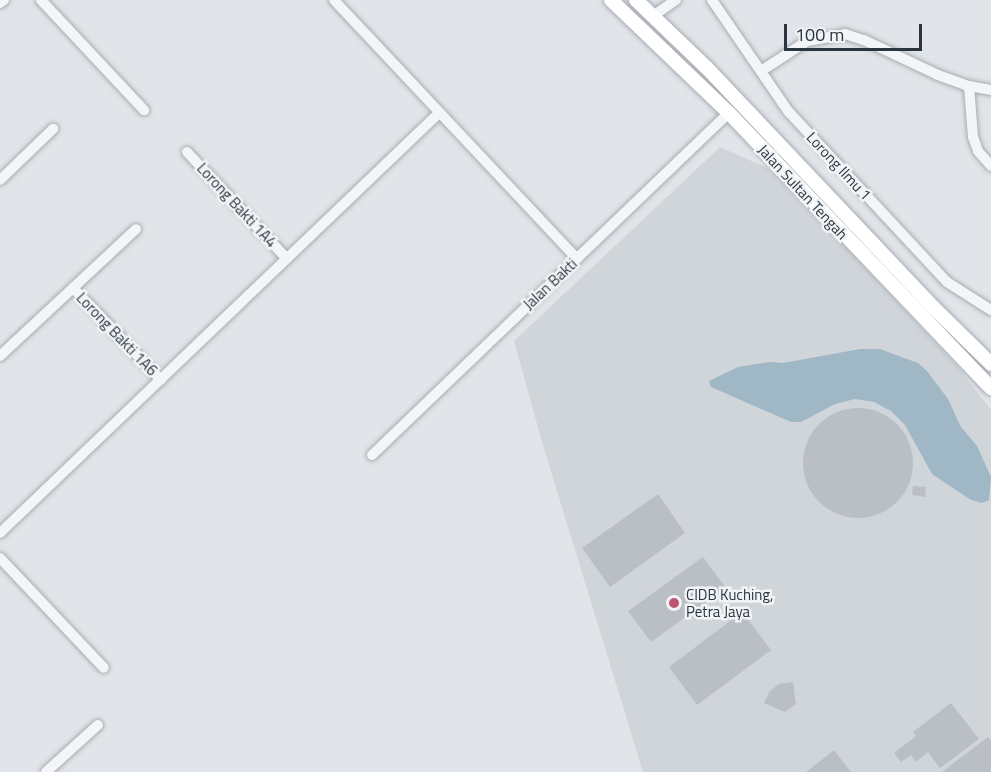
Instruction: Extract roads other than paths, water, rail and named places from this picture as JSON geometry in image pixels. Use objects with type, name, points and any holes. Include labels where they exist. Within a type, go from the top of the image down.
[{"type":"main road","name":"Jalan Sultan Tengah","points":[[611,0],[729,113],[991,388]]},
{"type":"main road","name":"Jalan Sultan Tengah","points":[[636,0],[706,68],[934,308],[989,357]]},
{"type":"street","points":[[41,0],[144,110]]},
{"type":"street","points":[[334,0],[577,258]]},
{"type":"street","points":[[653,16],[676,0]]},
{"type":"street","name":"Lorong Ilmu 1","points":[[712,0],[788,111],[947,282],[991,310]]},
{"type":"street","points":[[761,71],[807,41],[845,34],[969,86],[991,90]]},
{"type":"street","points":[[969,86],[973,137],[978,151],[991,166]]},
{"type":"street","points":[[0,532],[439,113]]},
{"type":"street","name":"Jalan Bakti","points":[[372,455],[729,113]]},
{"type":"street","points":[[0,180],[53,129]]},
{"type":"street","name":"Lorong Bakti 1A4","points":[[187,152],[287,259]]},
{"type":"street","points":[[0,356],[136,229]]},
{"type":"street","name":"Lorong Bakti 1A6","points":[[73,288],[160,380]]},
{"type":"street","points":[[0,558],[104,668]]},
{"type":"street","points":[[46,772],[98,725]]},
{"type":"water","points":[[860,349],[880,349],[918,363],[927,371],[948,399],[961,427],[977,446],[991,477],[989,500],[982,503],[971,500],[932,474],[905,425],[891,411],[874,402],[855,399],[835,404],[801,422],[791,422],[711,387],[709,381],[738,367],[769,362],[783,363]]},
{"type":"place","name":"CIDB Kuching, Petra Jaya","points":[[674,603]]}]
